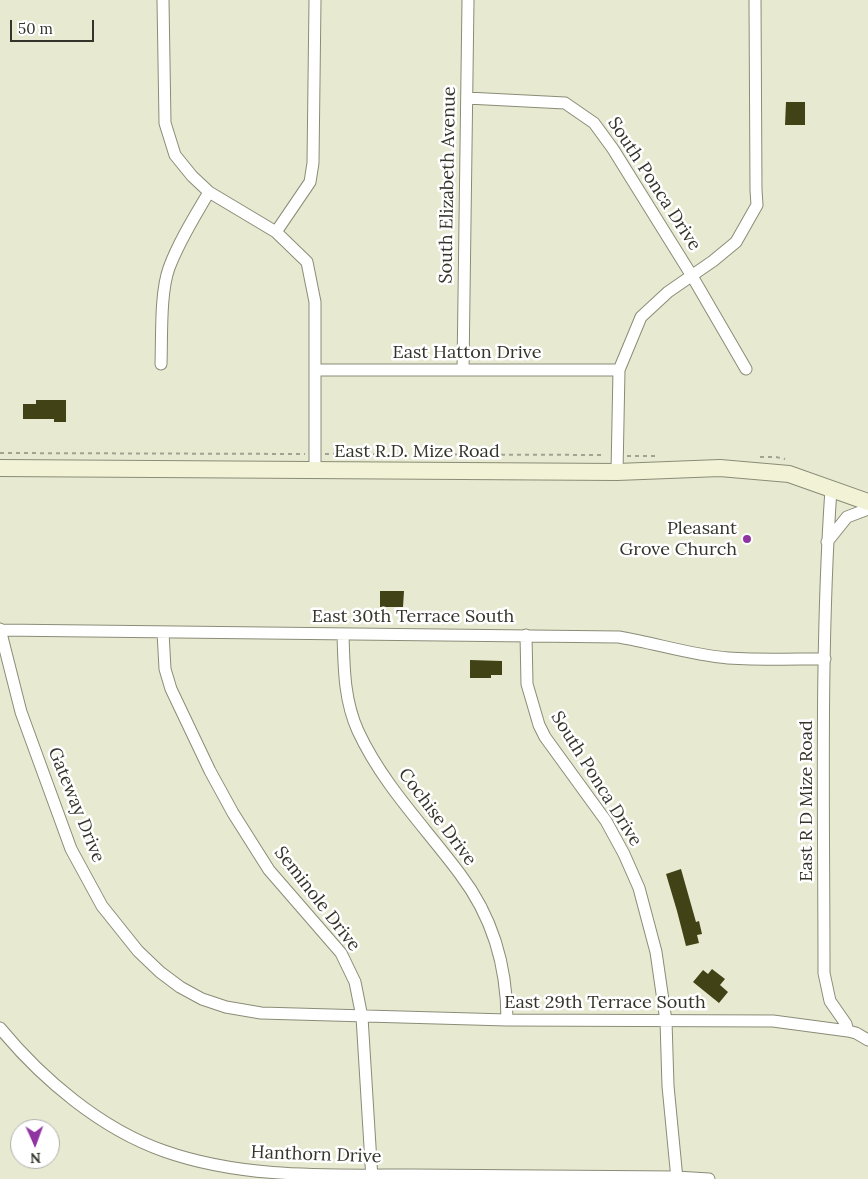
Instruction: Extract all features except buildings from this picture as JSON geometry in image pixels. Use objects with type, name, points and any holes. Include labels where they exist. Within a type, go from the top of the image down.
[{"type":"main road","name":"East R.D. Mize Road","points":[[0,468],[617,472],[720,468],[789,474],[868,502]]},
{"type":"street","points":[[163,0],[165,123],[175,155],[192,176],[209,192],[276,232],[307,262],[315,302],[316,471]]},
{"type":"street","points":[[276,232],[310,182],[313,163],[315,0]]},
{"type":"street","name":"South Elizabeth Avenue","points":[[463,370],[468,0]]},
{"type":"street","points":[[617,472],[619,370],[642,317],[668,292],[714,262],[736,242],[757,205],[755,0]]},
{"type":"street","name":"South Ponca Drive","points":[[467,98],[565,103],[594,123],[613,149],[692,276],[746,369]]},
{"type":"street","points":[[161,364],[164,292],[169,268],[184,236],[209,192]]},
{"type":"street","name":"East Hatton Drive","points":[[315,370],[619,370]]},
{"type":"street","name":"East R D Mize Road","points":[[831,489],[825,659],[824,973],[830,1001],[846,1024],[848,1032]]},
{"type":"street","points":[[828,542],[847,517],[868,509]]},
{"type":"street","name":"East 30th Terrace South","points":[[0,630],[619,637],[728,658],[825,659]]},
{"type":"street","name":"Gateway Drive","points":[[0,630],[21,712],[71,849],[102,906],[138,952],[180,987],[226,1007],[261,1013],[362,1016]]},
{"type":"street","name":"Seminole Drive","points":[[163,632],[165,669],[171,689],[210,771],[233,813],[269,870],[342,953],[356,982],[362,1016],[372,1177]]},
{"type":"street","name":"Cochise Drive","points":[[343,634],[344,683],[358,730],[372,759],[411,814],[461,875],[481,909],[503,965],[507,995],[507,1020]]},
{"type":"street","name":"South Ponca Drive","points":[[526,635],[527,684],[539,725],[545,737],[606,821],[624,854],[639,888],[656,952],[666,1020],[668,1086],[677,1178]]},
{"type":"street","name":"East 29th Terrace South","points":[[362,1016],[507,1020],[773,1021],[848,1032]]},
{"type":"street","name":"Hanthorn Drive","points":[[0,1028],[18,1050],[51,1081],[86,1109],[131,1137],[164,1151],[214,1165],[258,1172],[372,1177],[708,1179]]},
{"type":"street","points":[[848,1032],[856,1033],[868,1040]]},
{"type":"place","name":"Pleasant Grove Church","points":[[747,539]]}]
